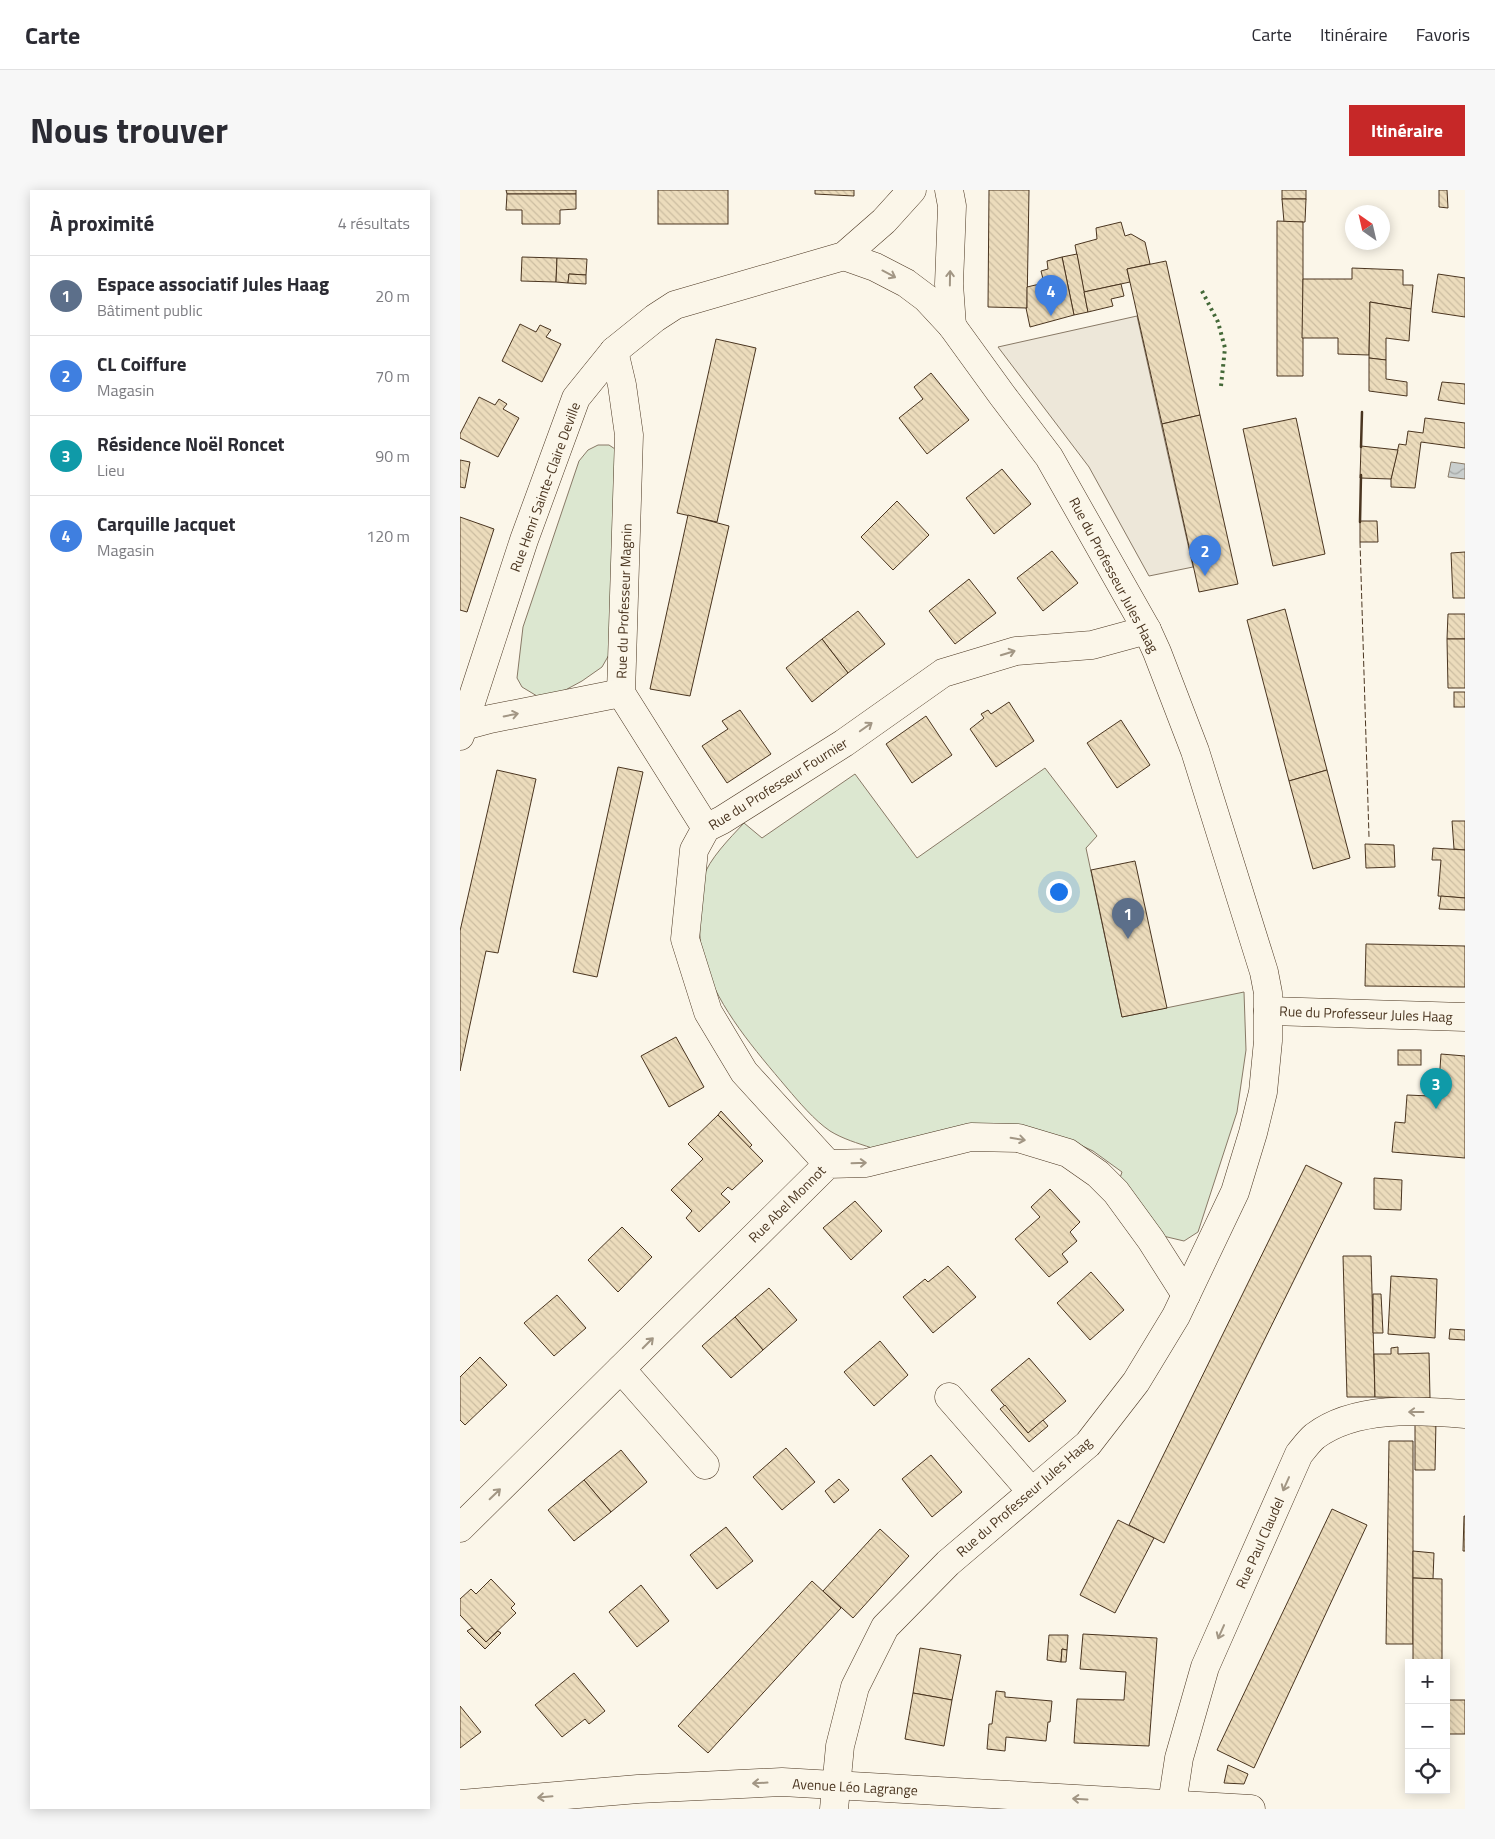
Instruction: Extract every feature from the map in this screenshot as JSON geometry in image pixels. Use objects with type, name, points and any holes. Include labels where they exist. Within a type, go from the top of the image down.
[{"type":"street","name":"Rue Henri Sainte-Claire Deville","points":[[462,731],[524,540],[576,398],[614,351],[655,318],[676,305],[844,256],[884,221],[912,190]]},
{"type":"street","points":[[949,190],[952,206],[949,284],[952,326]]},
{"type":"street","name":"Rue du Professeur Jules Haag","points":[[835,1797],[840,1746],[855,1687],[885,1627],[948,1563],[1088,1444],[1136,1382],[1176,1316],[1235,1192],[1263,1092],[1268,1041],[1268,993],[1264,972],[1195,752],[1147,630],[1049,456],[952,326],[926,298],[906,283],[875,267],[844,256]]},
{"type":"street","name":"Rue du Professeur Magnin","points":[[614,351],[622,385],[629,435],[621,693],[706,828]]},
{"type":"street","name":"Rue du Professeur Fournier","points":[[828,1164],[744,1072],[708,1012],[685,939],[694,850],[706,828],[722,820],[844,743],[943,673],[1016,651],[1092,645],[1147,630]]},
{"type":"street","points":[[462,731],[490,719],[621,693]]},
{"type":"street","name":"Rue du Professeur Jules Haag","points":[[1268,1011],[1465,1017]]},
{"type":"street","name":"Rue Abel Monnot","points":[[460,1528],[828,1164],[866,1163],[971,1137],[1018,1138],[1068,1153],[1098,1174],[1116,1192],[1151,1240],[1186,1295]]},
{"type":"street","points":[[621,1369],[705,1464]]},
{"type":"street","points":[[949,1397],[1031,1492]]},
{"type":"street","name":"Rue Paul Claudel","points":[[1172,1804],[1179,1758],[1205,1667],[1299,1454],[1313,1437],[1332,1425],[1373,1413],[1465,1414]]},
{"type":"street","name":"Avenue Léo Lagrange","points":[[460,1804],[648,1788],[782,1782],[835,1797],[1172,1804],[1251,1809]]},
{"type":"green space","points":[[598,445],[609,445],[615,449],[610,653],[602,667],[582,681],[558,694],[537,696],[522,687],[517,678],[523,627],[579,461],[588,450]]},
{"type":"green space","points":[[1045,768],[1097,836],[1086,848],[1122,1017],[1244,992],[1246,1050],[1237,1112],[1198,1232],[1184,1241],[1163,1236],[1118,1184],[1122,1172],[1093,1151],[1076,1143],[872,1148],[845,1139],[830,1131],[818,1122],[802,1105],[739,1028],[728,1013],[704,962],[699,920],[703,878],[715,856],[744,823],[762,838],[855,774],[917,858]]},
{"type":"shaded area","points":[[1137,316],[1193,567],[1149,576],[1089,467],[998,347]]},
{"type":"water","points":[[1451,462],[1465,464],[1465,479],[1448,477]]},
{"type":"building","points":[[506,190],[576,190],[576,194],[507,194]]},
{"type":"building","points":[[658,190],[728,190],[728,224],[658,224]]},
{"type":"building","points":[[815,190],[854,190],[854,196],[815,194]]},
{"type":"building","points":[[989,190],[1029,190],[1027,308],[988,307]]},
{"type":"building","points":[[1282,190],[1306,190],[1306,199],[1282,199]]},
{"type":"building","points":[[1439,190],[1447,190],[1448,208],[1439,207]]},
{"type":"building","points":[[507,194],[576,194],[576,209],[560,210],[560,224],[522,224],[522,210],[506,210]]},
{"type":"building","points":[[1282,199],[1306,199],[1305,222],[1284,222]]},
{"type":"building","points":[[1277,221],[1303,222],[1303,376],[1277,376]]},
{"type":"building","points":[[1121,222],[1125,236],[1131,234],[1145,242],[1150,264],[1127,269],[1130,282],[1084,292],[1075,245],[1097,239],[1096,228]]},
{"type":"building","points":[[1077,254],[1088,312],[1074,315],[1062,257]]},
{"type":"building","points":[[522,257],[557,258],[556,282],[521,281]]},
{"type":"building","points":[[1062,257],[1074,315],[1030,327],[1026,308],[1027,287],[1044,283],[1041,271],[1048,269],[1047,261]]},
{"type":"building","points":[[557,258],[587,259],[586,275],[569,274],[568,283],[556,282]]},
{"type":"building","points":[[1166,261],[1200,415],[1162,424],[1127,269]]},
{"type":"building","points":[[1352,268],[1403,270],[1403,285],[1413,285],[1411,309],[1370,302],[1369,355],[1338,354],[1338,338],[1302,338],[1303,279],[1352,279]]},
{"type":"building","points":[[569,274],[586,275],[586,284],[568,283]]},
{"type":"building","points":[[1438,274],[1465,278],[1465,317],[1432,312]]},
{"type":"building","points":[[1121,284],[1124,296],[1111,299],[1113,306],[1088,312],[1084,292]]},
{"type":"building","points":[[1370,302],[1411,309],[1409,341],[1386,338],[1386,360],[1369,358]]},
{"type":"building","points":[[520,324],[536,332],[540,325],[551,330],[546,337],[561,344],[542,382],[502,361]]},
{"type":"building","points":[[716,339],[756,348],[717,522],[677,513]]},
{"type":"building","points":[[1369,358],[1386,360],[1386,379],[1407,382],[1407,396],[1369,391]]},
{"type":"building","points":[[931,373],[969,420],[927,454],[899,418],[923,399],[914,387]]},
{"type":"building","points":[[1442,382],[1465,384],[1465,404],[1438,400]]},
{"type":"building","points":[[479,397],[495,405],[499,399],[507,404],[503,409],[519,418],[498,457],[460,438],[460,434]]},
{"type":"building","points":[[1200,415],[1238,584],[1199,592],[1162,424]]},
{"type":"building","points":[[1296,418],[1325,554],[1273,566],[1243,429]]},
{"type":"building","points":[[1425,418],[1465,423],[1465,448],[1421,442],[1415,488],[1391,487],[1399,444],[1406,445],[1408,431],[1423,433]]},
{"type":"building","points":[[1361,446],[1398,450],[1391,479],[1360,478]]},
{"type":"building","points":[[460,460],[470,462],[465,488],[460,487]]},
{"type":"building","points":[[1002,469],[1031,504],[994,534],[966,498]]},
{"type":"building","points":[[897,501],[929,535],[893,570],[861,537]]},
{"type":"building","points":[[688,515],[729,526],[690,696],[650,689]]},
{"type":"building","points":[[460,517],[494,529],[467,612],[460,610]]},
{"type":"building","points":[[1360,521],[1377,521],[1378,542],[1360,542]]},
{"type":"building","points":[[1052,551],[1078,583],[1043,611],[1017,578]]},
{"type":"building","points":[[1465,552],[1465,598],[1453,598],[1451,553]]},
{"type":"building","points":[[969,579],[996,613],[955,644],[929,611]]},
{"type":"building","points":[[1285,609],[1327,770],[1289,781],[1247,620]]},
{"type":"building","points":[[858,611],[885,644],[848,673],[822,639]]},
{"type":"building","points":[[1448,614],[1465,614],[1465,639],[1447,639]]},
{"type":"building","points":[[822,639],[848,673],[812,702],[786,668]]},
{"type":"building","points":[[1447,639],[1465,639],[1465,688],[1448,688]]},
{"type":"building","points":[[1454,692],[1465,692],[1465,707],[1454,707]]},
{"type":"building","points":[[1009,702],[1034,741],[996,767],[970,729],[984,718],[981,714],[988,710],[991,714]]},
{"type":"building","points":[[740,710],[771,754],[727,783],[702,746],[728,729],[722,721]]},
{"type":"building","points":[[926,716],[952,755],[912,783],[886,744]]},
{"type":"building","points":[[1121,720],[1150,765],[1117,788],[1087,743]]},
{"type":"building","points":[[618,767],[643,772],[597,977],[573,972]]},
{"type":"building","points":[[497,770],[536,779],[498,953],[486,951],[460,1071],[460,931]]},
{"type":"building","points":[[1327,770],[1350,858],[1313,869],[1289,781]]},
{"type":"building","points":[[1452,821],[1465,821],[1465,850],[1454,849]]},
{"type":"building","points":[[1365,844],[1394,845],[1395,867],[1366,868]]},
{"type":"building","points":[[1433,848],[1465,850],[1465,898],[1438,896],[1441,860],[1432,860]]},
{"type":"building","points":[[1135,861],[1167,1008],[1122,1017],[1091,870]]},
{"type":"building","points":[[1441,896],[1465,898],[1465,910],[1439,909]]},
{"type":"building","points":[[1366,944],[1465,946],[1465,987],[1365,986]]},
{"type":"building","points":[[676,1037],[704,1087],[669,1107],[641,1056]]},
{"type":"building","points":[[1398,1050],[1421,1050],[1421,1065],[1398,1065]]},
{"type":"building","points":[[1441,1054],[1465,1056],[1465,1158],[1392,1152],[1395,1122],[1405,1123],[1407,1095],[1430,1096],[1431,1082],[1439,1083]]},
{"type":"building","points":[[721,1111],[752,1145],[749,1148],[718,1115]]},
{"type":"building","points":[[718,1115],[763,1161],[732,1190],[728,1187],[721,1194],[730,1202],[699,1232],[686,1218],[692,1211],[671,1190],[703,1159],[688,1144]]},
{"type":"building","points":[[1306,1165],[1342,1183],[1164,1543],[1129,1525]]},
{"type":"building","points":[[1374,1178],[1402,1180],[1401,1210],[1374,1209]]},
{"type":"building","points":[[1050,1189],[1080,1222],[1070,1232],[1077,1241],[1062,1254],[1068,1262],[1049,1277],[1015,1239],[1040,1217],[1031,1207]]},
{"type":"building","points":[[855,1201],[882,1231],[851,1260],[823,1228]]},
{"type":"building","points":[[622,1227],[652,1257],[618,1292],[588,1260]]},
{"type":"building","points":[[1343,1256],[1371,1256],[1375,1397],[1347,1397]]},
{"type":"building","points":[[948,1266],[976,1297],[933,1333],[903,1297],[925,1279],[928,1282]]},
{"type":"building","points":[[1091,1272],[1124,1310],[1090,1340],[1057,1303]]},
{"type":"building","points":[[1391,1276],[1437,1279],[1435,1338],[1388,1334]]},
{"type":"building","points":[[769,1288],[797,1320],[763,1350],[735,1317]]},
{"type":"building","points":[[1373,1294],[1381,1294],[1383,1333],[1373,1333]]},
{"type":"building","points":[[557,1295],[586,1328],[554,1356],[524,1323]]},
{"type":"building","points":[[735,1317],[763,1350],[731,1378],[702,1346]]},
{"type":"building","points":[[1450,1329],[1465,1330],[1465,1340],[1449,1339]]},
{"type":"building","points":[[880,1341],[908,1375],[874,1406],[844,1372]]},
{"type":"building","points":[[1398,1347],[1398,1354],[1429,1353],[1430,1398],[1375,1397],[1374,1354],[1391,1354],[1391,1348]]},
{"type":"building","points":[[480,1357],[507,1385],[465,1425],[460,1420],[460,1377]]},
{"type":"building","points":[[1029,1358],[1066,1401],[1028,1433],[991,1390]]},
{"type":"building","points":[[1005,1405],[1028,1433],[1043,1420],[1048,1426],[1029,1442],[1000,1409]]},
{"type":"building","points":[[1415,1419],[1436,1420],[1435,1470],[1415,1470]]},
{"type":"building","points":[[1389,1441],[1413,1441],[1413,1644],[1386,1644]]},
{"type":"building","points":[[786,1448],[815,1482],[782,1510],[753,1477]]},
{"type":"building","points":[[621,1450],[647,1482],[611,1512],[584,1480]]},
{"type":"building","points":[[931,1455],[962,1492],[932,1517],[902,1479]]},
{"type":"building","points":[[839,1479],[849,1490],[834,1503],[825,1491]]},
{"type":"building","points":[[584,1480],[611,1512],[574,1541],[548,1510]]},
{"type":"building","points":[[1332,1509],[1367,1525],[1254,1768],[1217,1750]]},
{"type":"building","points":[[1464,1516],[1465,1551],[1463,1551]]},
{"type":"building","points":[[1118,1520],[1154,1538],[1115,1613],[1080,1595]]},
{"type":"building","points":[[726,1527],[753,1561],[717,1589],[690,1555]]},
{"type":"building","points":[[880,1529],[909,1556],[853,1618],[823,1591]]},
{"type":"building","points":[[1413,1551],[1434,1553],[1433,1579],[1413,1578]]},
{"type":"building","points":[[1413,1578],[1442,1579],[1442,1659],[1413,1659]]},
{"type":"building","points":[[491,1579],[515,1604],[511,1608],[516,1613],[486,1642],[460,1615],[460,1599],[471,1589],[476,1594]]},
{"type":"building","points":[[812,1581],[841,1608],[708,1753],[678,1726]]},
{"type":"building","points":[[641,1585],[669,1621],[637,1647],[609,1612]]},
{"type":"building","points":[[472,1628],[486,1642],[498,1631],[501,1633],[485,1649],[467,1631]]},
{"type":"building","points":[[1083,1634],[1157,1638],[1149,1746],[1074,1743],[1077,1699],[1124,1700],[1126,1672],[1080,1669]]},
{"type":"building","points":[[1049,1635],[1068,1635],[1067,1650],[1062,1649],[1061,1662],[1047,1660]]},
{"type":"building","points":[[920,1648],[961,1655],[952,1700],[913,1693]]},
{"type":"building","points":[[1062,1649],[1067,1650],[1066,1662],[1061,1662]]},
{"type":"building","points":[[574,1673],[605,1711],[589,1724],[585,1719],[562,1737],[535,1705]]},
{"type":"building","points":[[996,1691],[1005,1692],[1005,1697],[1052,1701],[1046,1741],[1006,1737],[1005,1751],[987,1749],[989,1724],[992,1724]]},
{"type":"building","points":[[913,1693],[952,1700],[944,1746],[905,1739]]},
{"type":"building","points":[[1450,1700],[1465,1700],[1465,1734],[1450,1734]]},
{"type":"building","points":[[460,1706],[481,1732],[460,1748]]},
{"type":"building","points":[[1228,1765],[1248,1774],[1244,1784],[1224,1783]]},
{"type":"hedge","points":[[1202,291],[1218,322],[1225,348],[1221,386]]},
{"type":"fence","points":[[1360,542],[1369,837]]},
{"type":"wall","points":[[1361,447],[1362,412]]},
{"type":"wall","points":[[1360,522],[1361,475]]},
{"type":"place","name":"Carquille Jacquet","points":[[1051,316]]},
{"type":"place","name":"CL Coiffure","points":[[1205,576]]},
{"type":"place","name":"Espace associatif Jules Haag","points":[[1128,939]]},
{"type":"place","name":"Résidence Noël Roncet","points":[[1436,1109]]}]
